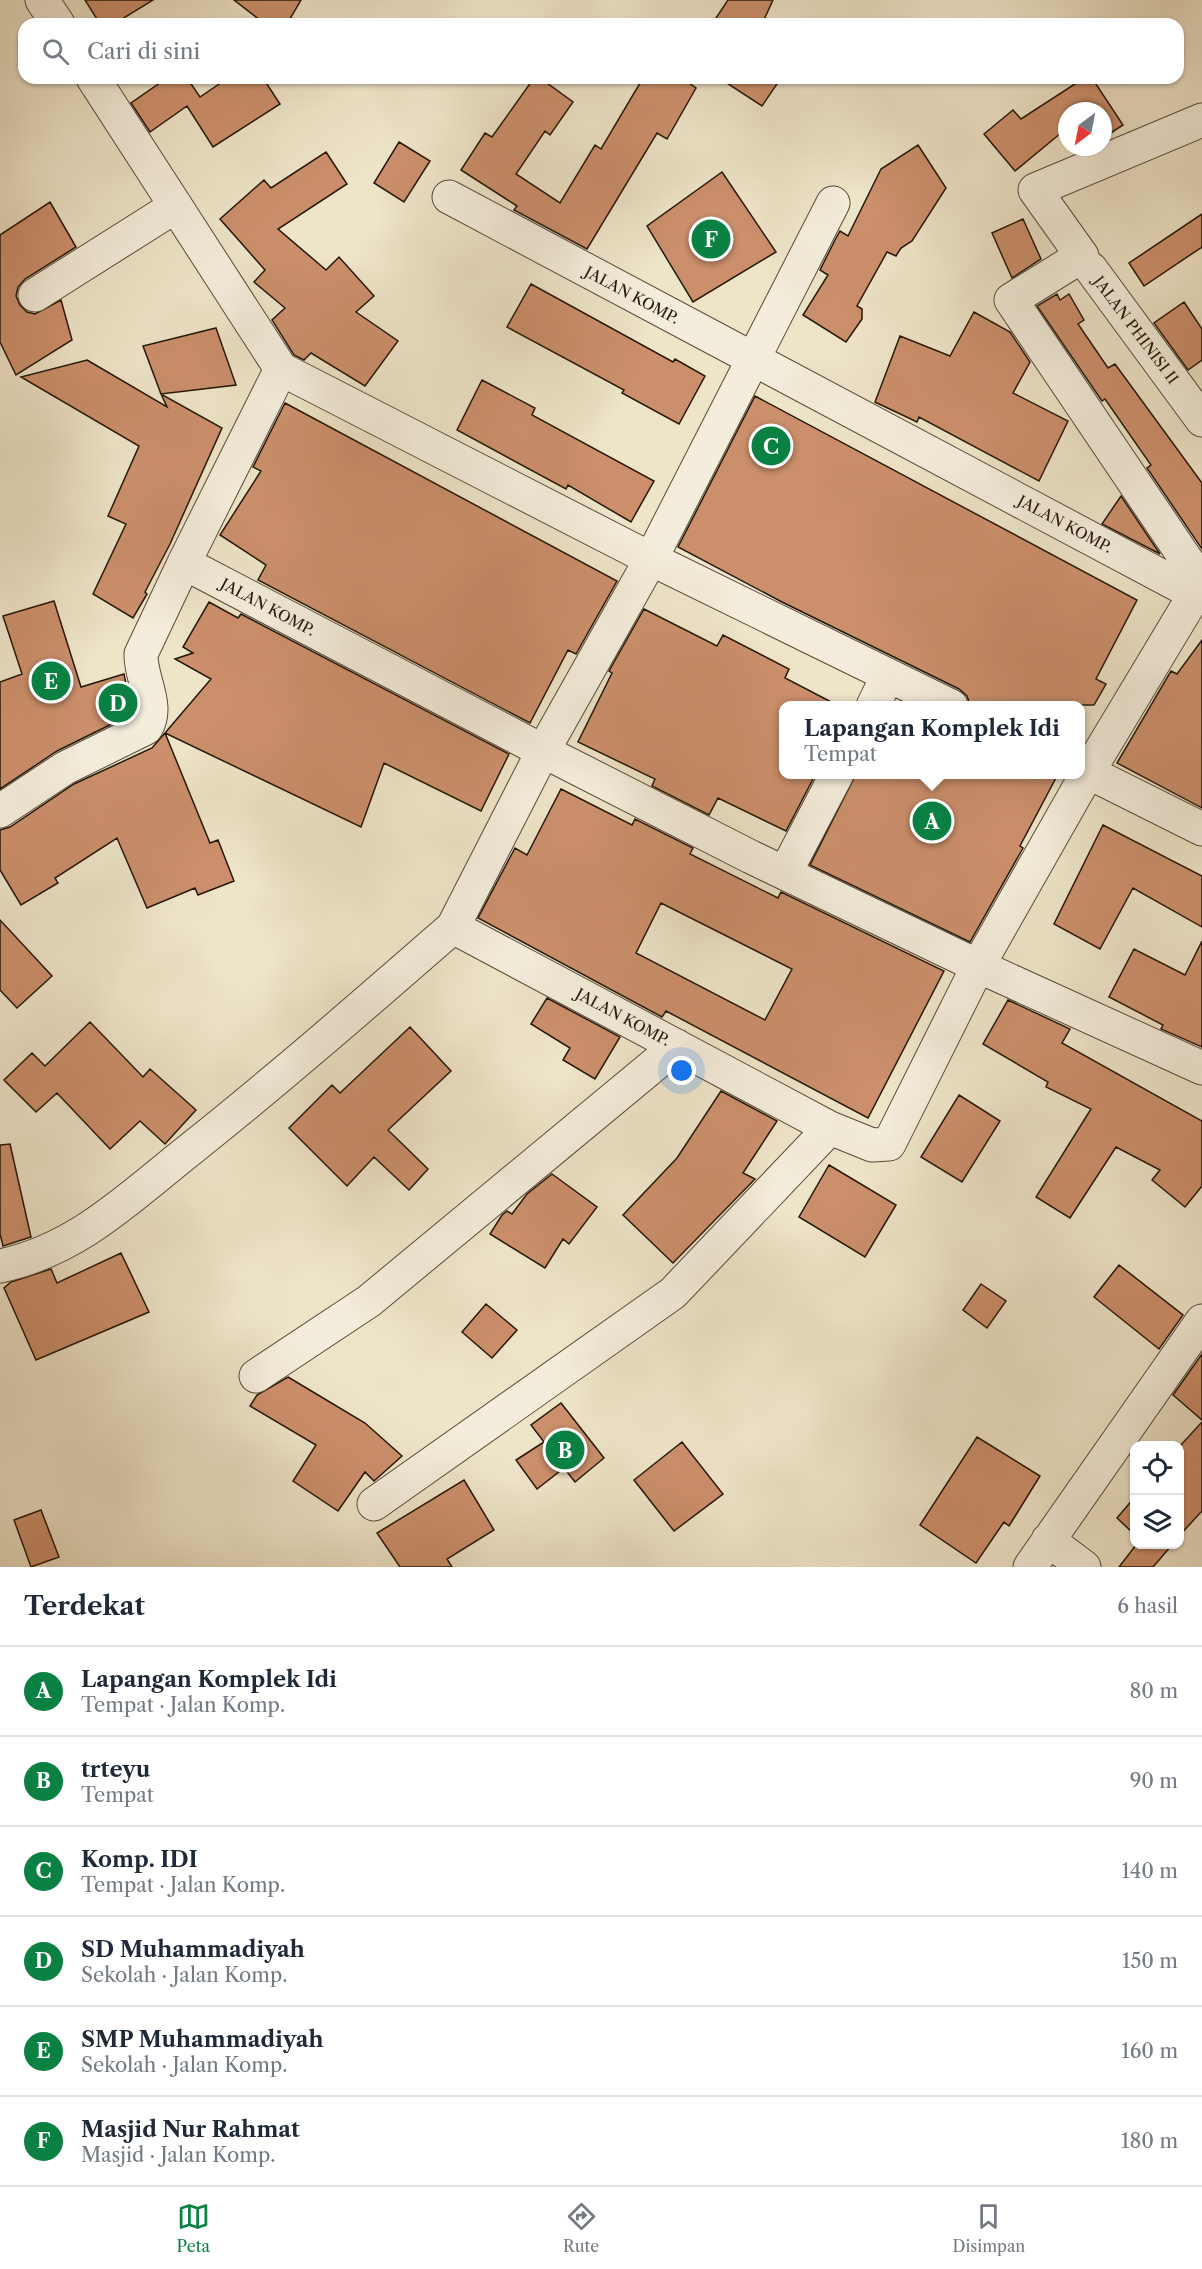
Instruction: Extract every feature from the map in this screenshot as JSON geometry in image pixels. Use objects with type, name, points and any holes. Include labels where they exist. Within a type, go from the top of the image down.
[{"type":"street","points":[[42,0],[54,18]]},
{"type":"street","points":[[97,84],[281,369],[651,559],[943,701]]},
{"type":"street","points":[[1200,592],[1011,300],[1082,256],[1035,190],[1202,120]]},
{"type":"street","name":"JALAN KOMP.","points":[[449,197],[752,359],[1200,592],[1085,768]]},
{"type":"street","points":[[0,1266],[48,1252],[89,1230],[274,1082],[453,927],[543,751],[651,559],[833,203]]},
{"type":"street","points":[[35,294],[176,206]]},
{"type":"street","name":"JALAN PHINISI II","points":[[1091,269],[1198,407]]},
{"type":"street","points":[[0,811],[64,768],[146,728],[152,715],[141,666],[141,654],[281,369]]},
{"type":"street","name":"JALAN KOMP.","points":[[184,563],[543,751],[785,873],[978,966]]},
{"type":"street","points":[[875,701],[888,675]]},
{"type":"street","points":[[1085,770],[1202,829]]},
{"type":"street","points":[[785,873],[834,779]]},
{"type":"street","name":"JALAN KOMP.","points":[[453,927],[830,1128],[879,1147],[893,1140],[978,966],[1079,779]]},
{"type":"street","points":[[978,966],[1202,1068]]},
{"type":"street","points":[[256,1376],[369,1301],[677,1046]]},
{"type":"street","points":[[374,1504],[673,1293],[830,1128]]},
{"type":"street","points":[[1030,1567],[1202,1321]]},
{"type":"street","points":[[1048,1540],[1084,1567]]},
{"type":"building","points":[[85,0],[153,0],[124,18],[96,18]]},
{"type":"building","points":[[234,0],[301,0],[290,18],[257,18]]},
{"type":"building","points":[[728,0],[773,0],[765,18],[716,18]]},
{"type":"building","points":[[158,84],[191,84],[200,97],[219,84],[267,84],[280,104],[213,147],[187,106],[150,132],[131,103]]},
{"type":"building","points":[[530,84],[548,84],[573,102],[550,135],[545,131],[516,174],[560,203],[595,145],[601,149],[639,84],[690,84],[696,88],[667,139],[657,133],[587,249],[514,210],[517,206],[461,170],[485,133],[492,137]]},
{"type":"building","points":[[728,84],[777,84],[762,106]]},
{"type":"building","points":[[1075,84],[1096,84],[1108,102],[1058,102],[1058,135],[1015,171],[984,134],[1013,110],[1021,119]]},
{"type":"building","points":[[1112,108],[1123,125],[1112,132]]},
{"type":"building","points":[[399,142],[430,161],[404,202],[374,183]]},
{"type":"building","points":[[918,145],[946,188],[912,241],[901,248],[896,256],[887,252],[857,306],[862,309],[862,319],[846,342],[803,315],[828,275],[820,270],[835,240],[840,231],[848,236],[881,169]]},
{"type":"building","points":[[326,152],[347,184],[278,229],[326,270],[339,257],[374,296],[356,312],[398,341],[365,386],[311,353],[304,360],[294,355],[272,320],[285,308],[254,282],[265,270],[220,219],[264,180],[271,188]]},
{"type":"building","points":[[722,172],[776,252],[693,302],[647,226]]},
{"type":"building","points":[[50,202],[76,247],[25,279],[18,287],[16,296],[20,305],[27,312],[35,314],[61,300],[72,340],[16,375],[0,342],[0,235]]},
{"type":"building","points":[[1202,214],[1202,247],[1144,286],[1129,263]]},
{"type":"building","points":[[1023,219],[1041,259],[1012,278],[992,233]]},
{"type":"building","points":[[531,284],[673,362],[675,359],[705,376],[679,424],[622,393],[624,390],[507,327]]},
{"type":"building","points":[[1057,294],[1060,300],[1069,294],[1084,320],[1078,324],[1108,368],[1115,364],[1202,483],[1202,549],[1147,468],[1151,465],[1105,399],[1102,401],[1037,306]]},
{"type":"building","points":[[1184,302],[1202,329],[1202,360],[1188,370],[1154,323]]},
{"type":"building","points":[[974,312],[1010,332],[1030,362],[1013,393],[1068,421],[1039,481],[919,417],[917,422],[875,402],[900,336],[950,356]]},
{"type":"building","points":[[216,328],[236,385],[161,394],[143,346]]},
{"type":"building","points":[[87,360],[167,407],[161,394],[222,428],[170,544],[145,592],[147,594],[133,618],[93,594],[126,524],[108,516],[139,446],[21,377]]},
{"type":"building","points":[[482,380],[535,408],[532,415],[654,481],[631,522],[568,485],[566,489],[457,430]]},
{"type":"building","points":[[755,396],[1137,600],[1096,679],[1106,684],[1094,705],[1085,705],[1085,701],[969,701],[967,696],[959,689],[782,602],[678,547]]},
{"type":"building","points":[[285,403],[617,581],[576,654],[568,650],[530,723],[258,580],[266,565],[220,535],[261,471],[253,467]]},
{"type":"building","points":[[1121,496],[1160,554],[1102,524]]},
{"type":"building","points":[[54,601],[81,687],[124,674],[132,714],[57,751],[0,789],[0,682],[22,674],[3,616]]},
{"type":"building","points":[[209,602],[238,618],[241,614],[509,754],[481,811],[384,763],[361,827],[165,733],[211,679],[175,659],[193,653],[183,647]]},
{"type":"building","points":[[644,609],[717,646],[723,635],[789,669],[785,678],[829,701],[779,701],[779,779],[813,779],[786,831],[718,798],[709,815],[652,786],[655,779],[578,742],[612,673],[609,671]]},
{"type":"building","points":[[1202,640],[1202,808],[1117,763],[1171,671],[1177,674]]},
{"type":"building","points":[[165,733],[210,843],[218,840],[234,881],[198,895],[195,888],[147,908],[117,838],[55,878],[58,883],[21,905],[0,870],[0,830],[10,827],[74,784],[152,748]]},
{"type":"building","points":[[853,779],[1055,779],[1020,846],[1023,848],[970,942],[810,865]]},
{"type":"building","points":[[561,789],[632,825],[635,819],[693,848],[690,854],[778,898],[781,892],[944,971],[868,1118],[666,1011],[662,1017],[478,918],[515,848],[527,855]],"holes":[[[661,903],[792,969],[765,1020],[636,953]]]},
{"type":"building","points":[[1103,825],[1202,876],[1202,927],[1133,888],[1100,949],[1054,924]]},
{"type":"building","points":[[0,920],[52,976],[17,1008],[0,990]]},
{"type":"building","points":[[1202,941],[1202,1047],[1161,1029],[1163,1025],[1109,997],[1134,949],[1185,975]]},
{"type":"building","points":[[547,998],[620,1037],[595,1079],[563,1060],[570,1048],[531,1024]]},
{"type":"building","points":[[1008,1000],[1070,1029],[1062,1043],[1202,1121],[1202,1186],[1185,1207],[1152,1180],[1160,1170],[1116,1147],[1070,1218],[1036,1197],[1091,1109],[1046,1087],[1048,1082],[983,1044]]},
{"type":"building","points":[[90,1022],[143,1077],[150,1069],[196,1110],[165,1144],[140,1121],[110,1149],[57,1093],[36,1112],[4,1080],[32,1053],[45,1066]]},
{"type":"building","points":[[410,1027],[451,1071],[388,1130],[428,1169],[409,1190],[374,1157],[347,1186],[289,1128],[332,1085],[340,1093]]},
{"type":"building","points":[[721,1091],[777,1121],[743,1173],[755,1179],[673,1263],[623,1215],[677,1158]]},
{"type":"building","points":[[959,1095],[1000,1121],[962,1182],[921,1157]]},
{"type":"building","points":[[10,1144],[31,1237],[3,1246],[0,1234],[0,1145]]},
{"type":"building","points":[[829,1165],[896,1205],[865,1257],[799,1217]]},
{"type":"building","points":[[552,1174],[597,1207],[569,1244],[563,1239],[545,1268],[490,1234],[502,1215],[507,1211],[512,1214],[527,1194]]},
{"type":"building","points":[[121,1253],[149,1312],[36,1360],[4,1288],[11,1282],[51,1269],[57,1283]]},
{"type":"building","points":[[1119,1265],[1183,1315],[1159,1349],[1094,1297]]},
{"type":"building","points":[[981,1284],[1006,1301],[987,1328],[963,1310]]},
{"type":"building","points":[[486,1304],[517,1330],[492,1358],[462,1332]]},
{"type":"building","points":[[1202,1354],[1202,1420],[1173,1395]]},
{"type":"building","points":[[288,1377],[365,1423],[402,1456],[374,1481],[365,1472],[338,1511],[293,1481],[316,1445],[250,1406],[257,1395]]},
{"type":"building","points":[[561,1403],[604,1458],[575,1482],[564,1468],[537,1489],[516,1460],[544,1442],[531,1425]]},
{"type":"building","points":[[1202,1422],[1202,1511],[1184,1531],[1184,1495],[1184,1442]]},
{"type":"building","points":[[977,1437],[1040,1476],[1009,1526],[1004,1522],[976,1563],[920,1525]]},
{"type":"building","points":[[682,1442],[723,1494],[674,1531],[634,1480]]},
{"type":"building","points":[[464,1480],[494,1530],[447,1559],[452,1567],[400,1567],[377,1533]]},
{"type":"building","points":[[1130,1503],[1130,1530],[1117,1518]]},
{"type":"building","points":[[41,1510],[59,1557],[31,1567],[14,1520]]},
{"type":"building","points":[[1133,1549],[1169,1549],[1153,1567],[1119,1567]]},
{"type":"place","name":"Masjid Nur Rahmat","points":[[711,239]]},
{"type":"place","name":"Komp. IDI","points":[[771,446]]},
{"type":"place","name":"SMP Muhammadiyah","points":[[51,681]]},
{"type":"place","name":"SD Muhammadiyah","points":[[118,703]]},
{"type":"place","name":"Lapangan Komplek Idi","points":[[932,821]]},
{"type":"place","name":"trteyu","points":[[565,1450]]}]
